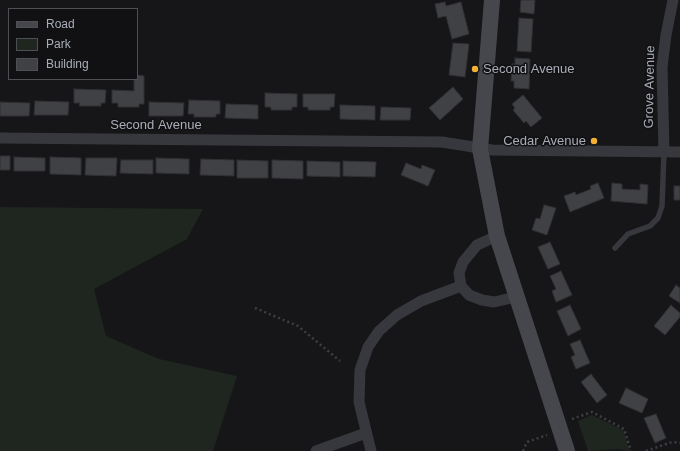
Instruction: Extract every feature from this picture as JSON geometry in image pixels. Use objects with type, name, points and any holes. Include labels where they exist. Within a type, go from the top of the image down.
[{"type":"main road","points":[[492,0],[480,149],[497,236],[567,451]]},
{"type":"street","name":"Grove Avenue","points":[[664,152],[662,67],[666,35],[673,0]]},
{"type":"street","name":"Second Avenue","points":[[0,138],[442,142],[492,150],[680,152]]},
{"type":"street","points":[[497,236],[477,245],[463,262],[459,273],[461,286],[469,295],[482,300],[494,302],[516,297]]},
{"type":"street","points":[[371,451],[359,402],[360,370],[368,347],[379,331],[397,315],[421,301],[461,286]]},
{"type":"street","points":[[316,451],[366,433]]},
{"type":"lane","points":[[616,248],[628,234],[650,226],[658,218],[662,206],[664,152]]},
{"type":"path","points":[[255,308],[298,326],[340,361]]},
{"type":"path","points":[[572,419],[592,412],[599,415],[624,429],[631,451]]},
{"type":"path","points":[[523,451],[527,442],[548,435]]},
{"type":"path","points":[[646,451],[672,442],[680,443]]},
{"type":"green space","points":[[0,207],[203,209],[187,239],[94,289],[106,336],[159,359],[237,376],[213,451],[0,451]]},
{"type":"green space","points":[[592,415],[623,430],[630,451],[618,449],[588,451],[578,421]]},
{"type":"building","points":[[521,0],[535,0],[534,14],[520,12]]},
{"type":"building","points":[[445,2],[446,6],[461,2],[469,34],[452,39],[446,16],[438,18],[435,4]]},
{"type":"building","points":[[519,18],[533,19],[531,52],[517,51]]},
{"type":"building","points":[[453,43],[469,44],[465,77],[449,75]]},
{"type":"building","points":[[515,58],[530,59],[529,89],[514,88],[514,81],[511,81],[512,64],[515,64]]},
{"type":"building","points":[[138,75],[144,76],[144,104],[139,104],[139,107],[118,107],[118,103],[112,103],[112,90],[134,91],[134,80],[138,80]]},
{"type":"building","points":[[453,87],[463,99],[440,120],[429,108]]},
{"type":"building","points":[[74,89],[106,90],[105,103],[101,103],[101,106],[79,106],[80,103],[74,103]]},
{"type":"building","points":[[265,93],[297,94],[297,107],[292,107],[292,110],[271,110],[271,107],[265,107]]},
{"type":"building","points":[[303,94],[335,94],[334,107],[330,107],[330,110],[308,110],[308,107],[303,107]]},
{"type":"building","points":[[523,95],[542,118],[531,127],[526,121],[524,123],[513,110],[515,108],[512,104]]},
{"type":"building","points":[[189,100],[220,101],[220,114],[216,114],[216,117],[194,117],[194,114],[188,114]]},
{"type":"building","points":[[35,101],[69,102],[68,115],[34,115]]},
{"type":"building","points":[[0,102],[30,103],[29,116],[0,116]]},
{"type":"building","points":[[149,102],[184,103],[183,116],[149,116]]},
{"type":"building","points":[[226,104],[258,105],[258,119],[225,118]]},
{"type":"building","points":[[340,105],[375,106],[375,120],[340,119]]},
{"type":"building","points":[[381,107],[411,108],[410,120],[380,120]]},
{"type":"building","points":[[0,156],[10,156],[10,170],[0,170]]},
{"type":"building","points":[[14,157],[45,158],[45,171],[14,171]]},
{"type":"building","points":[[50,157],[81,158],[81,175],[50,174]]},
{"type":"building","points":[[86,158],[117,158],[116,176],[85,175]]},
{"type":"building","points":[[156,158],[189,159],[189,174],[156,173]]},
{"type":"building","points":[[201,159],[234,160],[234,176],[200,175]]},
{"type":"building","points":[[121,160],[153,160],[153,174],[120,173]]},
{"type":"building","points":[[237,160],[268,161],[268,178],[237,178]]},
{"type":"building","points":[[272,160],[303,161],[303,179],[272,178]]},
{"type":"building","points":[[307,161],[340,162],[340,177],[307,176]]},
{"type":"building","points":[[343,161],[376,162],[375,177],[343,176]]},
{"type":"building","points":[[406,163],[421,169],[422,165],[435,170],[428,186],[401,175]]},
{"type":"building","points":[[598,183],[604,198],[570,212],[564,196],[575,192],[576,195],[591,189],[590,186]]},
{"type":"building","points":[[612,183],[622,184],[622,189],[640,190],[640,184],[648,185],[647,204],[611,201]]},
{"type":"building","points":[[674,186],[680,186],[680,200],[674,200]]},
{"type":"building","points":[[544,205],[556,208],[547,235],[532,230],[536,218],[540,219]]},
{"type":"building","points":[[550,242],[560,264],[548,269],[538,247]]},
{"type":"building","points":[[561,271],[572,295],[556,302],[552,291],[556,289],[550,276]]},
{"type":"building","points":[[676,285],[680,288],[680,303],[669,296]]},
{"type":"building","points":[[570,305],[581,329],[568,336],[557,311]]},
{"type":"building","points":[[671,305],[680,313],[680,317],[665,335],[654,326]]},
{"type":"building","points":[[580,340],[590,363],[576,369],[571,357],[575,355],[570,344]]},
{"type":"building","points":[[591,374],[607,395],[597,403],[581,382]]},
{"type":"building","points":[[626,388],[648,399],[642,413],[619,403]]},
{"type":"building","points":[[656,414],[666,438],[655,443],[644,418]]},
{"type":"place","name":"Second Avenue","points":[[475,69]]},
{"type":"place","name":"Cedar Avenue","points":[[594,141]]}]
